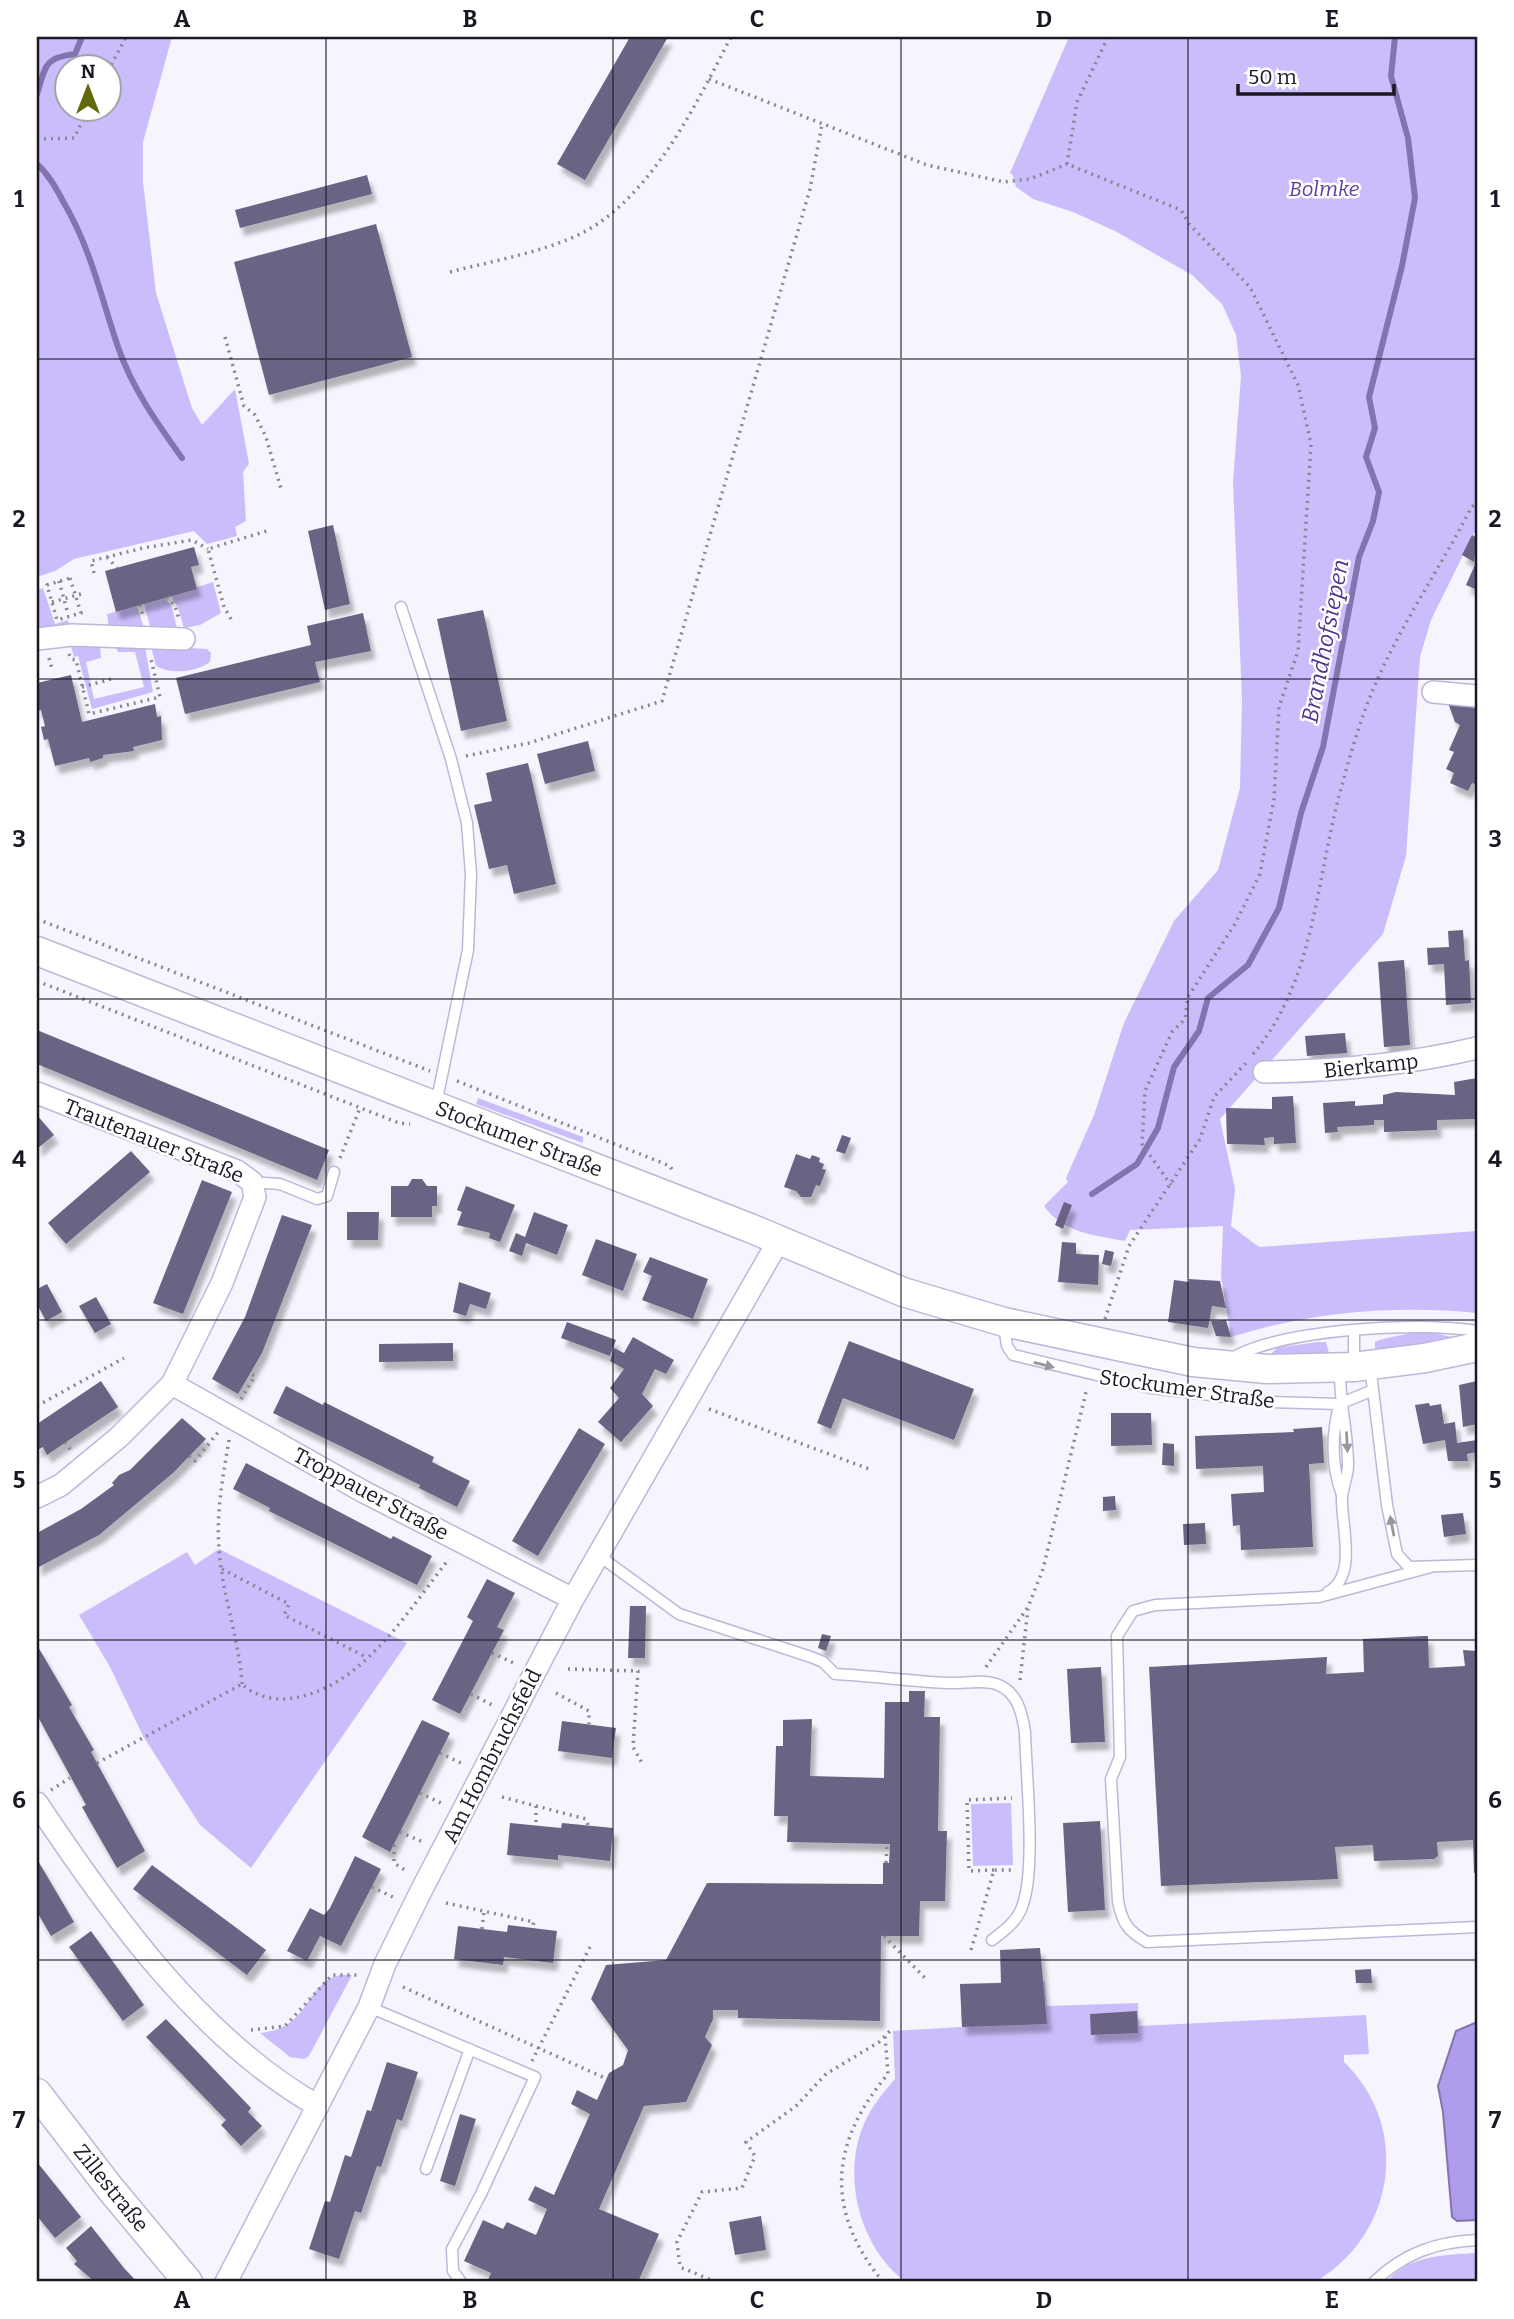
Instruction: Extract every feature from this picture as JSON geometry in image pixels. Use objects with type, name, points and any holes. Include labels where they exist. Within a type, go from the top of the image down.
[{"type":"main road","name":"Stockumer Straße","points":[[37,951],[779,1240],[904,1292],[1004,1322],[1221,1366],[1267,1369],[1359,1373],[1477,1347]]},
{"type":"main road","name":"Zillestraße","points":[[37,2092],[108,2187],[188,2282]]},
{"type":"street","points":[[37,639],[68,629],[146,638],[184,639]]},
{"type":"street","points":[[1433,692],[1477,696]]},
{"type":"street","name":"Bierkamp","points":[[1264,1072],[1347,1071],[1420,1062],[1477,1048]]},
{"type":"street","name":"Trautenauer Straße","points":[[37,1093],[237,1171],[252,1182],[255,1197],[222,1283],[172,1384],[119,1437],[61,1485],[37,1497]]},
{"type":"street","name":"Am Hombruchsfeld","points":[[226,2282],[369,2007],[385,1964],[410,1914],[573,1599],[779,1240]]},
{"type":"street","name":"Troppauer Straße","points":[[172,1384],[228,1425],[573,1599]]},
{"type":"street","points":[[40,1799],[99,1895],[159,1970],[230,2039],[294,2092],[318,2106]]},
{"type":"lane","points":[[401,607],[452,759],[467,823],[470,887],[468,950],[435,1107]]},
{"type":"lane","points":[[252,1182],[280,1184],[317,1199],[327,1196],[334,1172]]},
{"type":"lane","name":"Stockumer Straße","points":[[1004,1322],[1007,1346],[1013,1355],[1090,1376],[1150,1388],[1269,1402],[1339,1404],[1359,1373]]},
{"type":"lane","points":[[1221,1366],[1236,1356],[1293,1339],[1431,1327],[1477,1331]]},
{"type":"lane","points":[[1354,1332],[1359,1373],[1397,1555],[1409,1567],[1477,1565]]},
{"type":"lane","points":[[1319,1597],[1337,1587],[1344,1571],[1342,1495],[1348,1469],[1346,1426],[1339,1404],[1359,1373]]},
{"type":"lane","points":[[598,1555],[680,1614],[811,1657],[823,1662],[835,1674],[997,1684],[1012,1694],[1018,1703],[1025,1732],[1029,1873],[1023,1905],[1013,1923],[992,1940]]},
{"type":"lane","points":[[1431,1567],[1319,1597],[1155,1605],[1133,1611],[1121,1625],[1117,1636],[1120,1757],[1111,1779],[1121,1919],[1130,1932],[1147,1942],[1477,1927]]},
{"type":"lane","points":[[369,2007],[535,2077],[481,2194],[452,2249],[453,2271],[461,2282]]},
{"type":"lane","points":[[426,2169],[470,2049]]},
{"type":"lane","points":[[1374,2282],[1392,2264],[1422,2249],[1477,2240]]},
{"type":"path","points":[[450,272],[566,241],[591,227],[641,184],[654,168],[709,79],[731,37]]},
{"type":"path","points":[[1067,164],[1077,103],[1108,37]]},
{"type":"path","points":[[709,79],[927,165],[1004,182],[1030,178],[1067,164],[1181,210],[1189,224],[1250,287],[1298,386],[1311,444],[1298,650],[1279,707],[1274,799],[1260,874],[1235,924],[1188,997],[1185,1018],[1172,1032],[1145,1091],[1142,1144],[1171,1185]]},
{"type":"path","points":[[37,139],[74,138],[82,122]]},
{"type":"path","points":[[452,759],[529,743],[662,701],[810,189],[822,124]]},
{"type":"path","points":[[225,337],[244,405],[255,415],[266,437],[282,492]]},
{"type":"path","points":[[1104,1324],[1129,1246],[1200,1139],[1213,1097],[1255,1053],[1278,1017],[1303,960],[1317,908],[1339,796],[1375,685],[1471,508],[1477,502]]},
{"type":"path","points":[[208,549],[270,530]]},
{"type":"path","points":[[94,573],[91,561],[192,540],[208,549],[224,607],[231,619]]},
{"type":"path","points":[[107,557],[117,568]]},
{"type":"path","points":[[70,578],[78,594],[81,613],[68,629],[57,620],[47,584],[70,578]]},
{"type":"path","points":[[59,580],[64,598],[71,659],[76,660],[89,714],[160,697],[146,638]]},
{"type":"path","points":[[52,602],[78,594]]},
{"type":"path","points":[[82,687],[115,678]]},
{"type":"path","points":[[37,919],[670,1166]]},
{"type":"path","points":[[37,981],[399,1123]]},
{"type":"path","points":[[334,1172],[360,1108]]},
{"type":"path","points":[[37,1406],[124,1358]]},
{"type":"path","points":[[189,1456],[195,1461],[228,1425],[255,1376],[250,1373]]},
{"type":"path","points":[[974,1682],[1028,1607],[1043,1569],[1090,1376]]},
{"type":"path","points":[[709,1409],[869,1469]]},
{"type":"path","points":[[228,1425],[219,1508],[222,1569],[240,1651],[242,1684],[248,1690],[277,1700],[302,1698],[325,1691],[348,1676],[457,1550]]},
{"type":"path","points":[[222,1569],[289,1604],[284,1615],[366,1657]]},
{"type":"path","points":[[1018,1703],[1028,1607]]},
{"type":"path","points":[[492,1653],[519,1666]]},
{"type":"path","points":[[568,1669],[638,1671],[633,1746],[642,1763]]},
{"type":"path","points":[[97,1763],[242,1684]]},
{"type":"path","points":[[556,1693],[589,1711],[589,1724]]},
{"type":"path","points":[[471,1694],[497,1707]]},
{"type":"path","points":[[440,1753],[466,1766]]},
{"type":"path","points":[[40,1799],[70,1778]]},
{"type":"path","points":[[420,1793],[445,1805]]},
{"type":"path","points":[[502,1797],[586,1819],[588,1825]]},
{"type":"path","points":[[1015,1810],[1014,1798],[967,1800],[969,1871],[1016,1870]]},
{"type":"path","points":[[536,1806],[536,1825]]},
{"type":"path","points":[[400,1832],[425,1843]]},
{"type":"path","points":[[886,1863],[887,1844]]},
{"type":"path","points":[[394,1845],[394,1863],[410,1873]]},
{"type":"path","points":[[971,1950],[994,1870]]},
{"type":"path","points":[[372,1887],[396,1898]]},
{"type":"path","points":[[446,1903],[534,1922],[532,1928]]},
{"type":"path","points":[[482,1929],[484,1912]]},
{"type":"path","points":[[884,1936],[927,1980]]},
{"type":"path","points":[[537,2048],[590,1947]]},
{"type":"path","points":[[251,2030],[285,2026],[332,1975],[357,1975]]},
{"type":"path","points":[[403,1987],[607,2079]]},
{"type":"path","points":[[716,2282],[680,2267],[677,2242],[702,2192],[742,2188],[755,2156],[746,2142],[796,2106],[826,2074],[890,2031]]},
{"type":"path","points":[[883,2282],[862,2256],[845,2218],[842,2176],[846,2144],[857,2118],[888,2074],[885,2036]]},
{"type":"green space","points":[[37,37],[172,37],[143,142],[143,182],[156,293],[192,408],[202,425],[235,389],[249,464],[243,472],[246,521],[235,527],[237,536],[207,544],[194,531],[74,559],[55,571],[37,577]]},
{"type":"green space","name":"Bolmke","points":[[1069,37],[1477,37],[1477,527],[1431,620],[1420,657],[1406,856],[1383,934],[1220,1119],[1235,1189],[1231,1226],[1259,1247],[1477,1231],[1477,1313],[1383,1310],[1352,1313],[1261,1328],[1231,1337],[1221,1276],[1223,1226],[1130,1230],[1125,1241],[1070,1227],[1060,1222],[1044,1206],[1068,1182],[1066,1178],[1094,1115],[1124,1023],[1174,921],[1218,870],[1240,788],[1242,699],[1233,483],[1241,376],[1236,335],[1222,304],[1192,275],[1115,231],[1073,212],[1033,199],[1016,187],[1010,173]]},
{"type":"green space","points":[[213,582],[221,613],[200,625],[184,628],[171,596]]},
{"type":"green space","points":[[43,588],[55,624],[68,620],[70,626],[37,632],[37,590]]},
{"type":"green space","points":[[165,598],[172,607],[177,629],[150,626],[144,604]]},
{"type":"green space","points":[[137,606],[144,628],[109,628],[107,614]]},
{"type":"green space","points":[[70,643],[100,644],[101,658],[86,662],[94,699],[144,687],[135,652],[118,652],[115,645],[145,647],[153,692],[92,709],[78,656],[74,657]]},
{"type":"green space","points":[[155,646],[207,649],[211,653],[210,662],[184,671],[162,669],[156,666],[152,651]]},
{"type":"green space","points":[[478,1098],[583,1137],[583,1143],[476,1104]]},
{"type":"green space","points":[[1415,1332],[1432,1332],[1451,1337],[1450,1341],[1375,1352],[1375,1342],[1379,1340]]},
{"type":"green space","points":[[1326,1342],[1329,1353],[1271,1354],[1277,1348]]},
{"type":"green space","points":[[219,1549],[407,1643],[251,1868],[200,1825],[143,1736],[110,1667],[79,1615],[187,1552],[195,1565]]},
{"type":"green space","points":[[1011,1803],[1013,1865],[973,1866],[971,1804]]},
{"type":"green space","points":[[340,1975],[352,1975],[309,2056],[304,2059],[290,2057],[260,2033],[289,2023],[319,1987]]},
{"type":"green space","points":[[1045,1981],[1047,2006],[1138,2003],[1139,2026],[1366,2015],[1369,2054],[1344,2055],[1344,2062],[1366,2088],[1379,2118],[1386,2148],[1385,2179],[1377,2209],[1363,2237],[1342,2262],[1315,2282],[906,2282],[890,2268],[866,2231],[859,2210],[854,2166],[857,2144],[864,2124],[895,2079],[893,2031],[962,2027],[960,1984]]},
{"type":"green space","points":[[1477,2253],[1477,2282],[1387,2282],[1405,2266],[1416,2261]]},
{"type":"shaded area","points":[[1477,2022],[1477,2220],[1457,2221],[1452,2217],[1443,2112],[1438,2086],[1456,2031]]},
{"type":"building","points":[[630,37],[668,37],[585,180],[557,164]]},
{"type":"building","points":[[367,175],[372,194],[240,228],[235,210]]},
{"type":"building","points":[[376,224],[412,357],[269,395],[234,262]]},
{"type":"building","points":[[333,525],[350,604],[325,610],[308,531]]},
{"type":"building","points":[[1472,535],[1477,538],[1474,562],[1462,555]]},
{"type":"building","points":[[194,547],[199,565],[191,567],[197,589],[116,612],[105,571]]},
{"type":"building","points":[[1477,560],[1477,590],[1466,585]]},
{"type":"building","points":[[483,610],[507,721],[461,731],[437,619]]},
{"type":"building","points":[[363,613],[371,651],[315,662],[320,682],[185,714],[176,678],[311,645],[307,626]]},
{"type":"building","points":[[71,675],[82,722],[155,704],[157,717],[161,716],[162,740],[133,747],[134,751],[103,755],[103,758],[90,762],[89,758],[55,766],[48,739],[44,740],[41,727],[45,726],[41,710],[38,711],[37,707],[37,683]]},
{"type":"building","points":[[1448,703],[1477,708],[1477,785],[1472,783],[1468,791],[1450,783],[1454,773],[1446,769],[1454,752],[1449,750],[1460,725],[1455,722]]},
{"type":"building","points":[[588,741],[595,771],[545,784],[537,754]]},
{"type":"building","points":[[528,763],[556,884],[514,894],[507,865],[489,869],[474,805],[492,801],[486,773]]},
{"type":"building","points":[[1463,930],[1465,961],[1469,960],[1471,1003],[1446,1005],[1444,964],[1428,965],[1427,948],[1449,947],[1448,931]]},
{"type":"building","points":[[1404,960],[1410,1045],[1384,1047],[1378,962]]},
{"type":"building","points":[[37,1030],[329,1150],[317,1180],[37,1064]]},
{"type":"building","points":[[1345,1033],[1347,1053],[1307,1056],[1305,1036]]},
{"type":"building","points":[[1477,1078],[1477,1119],[1437,1120],[1437,1130],[1384,1132],[1384,1120],[1374,1120],[1374,1125],[1337,1127],[1338,1132],[1325,1133],[1323,1103],[1355,1101],[1355,1106],[1383,1104],[1383,1095],[1396,1092],[1455,1095],[1454,1082]]},
{"type":"building","points":[[1293,1096],[1296,1143],[1274,1144],[1274,1137],[1264,1138],[1265,1145],[1227,1144],[1226,1108],[1272,1109],[1272,1097]]},
{"type":"building","points":[[37,1115],[54,1135],[37,1149]]},
{"type":"building","points":[[842,1135],[851,1138],[845,1154],[836,1151]]},
{"type":"building","points":[[131,1151],[150,1172],[66,1244],[48,1223]]},
{"type":"building","points":[[796,1154],[810,1159],[812,1155],[820,1158],[819,1162],[824,1164],[822,1169],[826,1170],[820,1186],[816,1185],[811,1197],[801,1197],[796,1191],[784,1187]]},
{"type":"building","points":[[412,1179],[422,1179],[427,1186],[437,1186],[437,1206],[432,1206],[432,1217],[391,1217],[391,1186],[408,1186]]},
{"type":"building","points":[[202,1180],[232,1192],[183,1314],[153,1303]]},
{"type":"building","points":[[466,1186],[515,1205],[500,1242],[489,1238],[490,1233],[457,1225],[462,1212],[457,1210]]},
{"type":"building","points":[[1064,1202],[1072,1205],[1063,1229],[1055,1225]]},
{"type":"building","points":[[347,1212],[379,1212],[378,1240],[347,1240]]},
{"type":"building","points":[[534,1212],[568,1225],[557,1255],[526,1243],[522,1256],[509,1251],[516,1233],[525,1237]]},
{"type":"building","points":[[282,1215],[312,1225],[262,1353],[238,1394],[212,1379],[245,1317]]},
{"type":"building","points":[[596,1239],[637,1254],[623,1291],[582,1275]]},
{"type":"building","points":[[1062,1242],[1076,1243],[1076,1254],[1099,1255],[1098,1285],[1058,1282]]},
{"type":"building","points":[[1105,1250],[1114,1252],[1111,1266],[1102,1264]]},
{"type":"building","points":[[650,1257],[708,1279],[693,1319],[642,1300],[652,1276],[643,1272]]},
{"type":"building","points":[[1189,1279],[1220,1281],[1226,1308],[1212,1306],[1208,1328],[1168,1322],[1174,1280],[1189,1282]]},
{"type":"building","points":[[459,1282],[491,1293],[486,1309],[470,1304],[466,1316],[453,1312]]},
{"type":"building","points":[[47,1284],[62,1312],[46,1321],[37,1304],[37,1289]]},
{"type":"building","points":[[96,1297],[111,1324],[95,1333],[79,1306]]},
{"type":"building","points":[[1226,1320],[1231,1337],[1216,1336],[1211,1321]]},
{"type":"building","points":[[567,1322],[616,1340],[610,1356],[561,1338]]},
{"type":"building","points":[[633,1337],[674,1360],[666,1374],[655,1369],[642,1394],[653,1406],[621,1442],[598,1422],[619,1398],[610,1388],[624,1369],[610,1361],[614,1348],[624,1353]]},
{"type":"building","points":[[849,1341],[974,1389],[954,1440],[843,1398],[831,1429],[817,1423]]},
{"type":"building","points":[[453,1343],[453,1361],[379,1362],[379,1344]]},
{"type":"building","points":[[101,1381],[118,1407],[47,1455],[43,1447],[37,1450],[37,1424]]},
{"type":"building","points":[[1477,1381],[1477,1424],[1463,1427],[1459,1385]]},
{"type":"building","points":[[286,1386],[434,1457],[432,1462],[470,1481],[457,1507],[419,1488],[420,1485],[273,1413]]},
{"type":"building","points":[[1429,1403],[1430,1406],[1441,1404],[1444,1424],[1455,1422],[1457,1443],[1477,1440],[1477,1452],[1467,1454],[1468,1461],[1448,1461],[1445,1440],[1423,1444],[1415,1405]]},
{"type":"building","points":[[1111,1413],[1151,1413],[1152,1445],[1111,1446]]},
{"type":"building","points":[[182,1418],[206,1439],[173,1473],[99,1535],[37,1568],[37,1533],[81,1509],[114,1485],[112,1483],[119,1475],[130,1470]]},
{"type":"building","points":[[1322,1427],[1324,1463],[1309,1464],[1313,1547],[1241,1550],[1240,1525],[1233,1526],[1231,1494],[1264,1492],[1263,1466],[1196,1469],[1195,1436],[1294,1432],[1293,1429]]},
{"type":"building","points":[[579,1428],[605,1444],[538,1556],[512,1541]]},
{"type":"building","points":[[1163,1443],[1174,1444],[1174,1466],[1162,1465]]},
{"type":"building","points":[[246,1463],[391,1539],[393,1536],[432,1556],[417,1585],[269,1511],[270,1508],[233,1489]]},
{"type":"building","points":[[1115,1496],[1116,1510],[1103,1511],[1103,1497]]},
{"type":"building","points":[[1463,1513],[1466,1534],[1444,1537],[1441,1515]]},
{"type":"building","points":[[1205,1523],[1206,1544],[1184,1545],[1183,1524]]},
{"type":"building","points":[[487,1579],[515,1593],[497,1627],[504,1630],[460,1714],[432,1700],[473,1621],[467,1617]]},
{"type":"building","points":[[630,1606],[646,1606],[645,1658],[628,1658]]},
{"type":"building","points":[[822,1634],[831,1636],[826,1651],[818,1648]]},
{"type":"building","points":[[1428,1636],[1429,1668],[1465,1666],[1463,1650],[1477,1651],[1477,1872],[1474,1873],[1473,1840],[1437,1842],[1438,1856],[1434,1859],[1374,1861],[1373,1845],[1335,1847],[1338,1879],[1161,1886],[1149,1667],[1327,1657],[1326,1674],[1364,1672],[1363,1639]]},
{"type":"building","points":[[37,1645],[72,1705],[69,1707],[94,1750],[91,1752],[145,1851],[117,1868],[82,1807],[86,1805],[37,1715]]},
{"type":"building","points":[[1101,1667],[1105,1742],[1071,1743],[1067,1669]]},
{"type":"building","points":[[909,1691],[925,1691],[924,1717],[940,1717],[938,1831],[947,1831],[945,1901],[920,1901],[919,1936],[881,1936],[880,2021],[738,2018],[738,2010],[713,2010],[713,2019],[705,2037],[712,2045],[686,2102],[644,2106],[599,2209],[659,2234],[638,2282],[487,2282],[491,2273],[464,2261],[483,2220],[503,2229],[507,2222],[536,2235],[547,2209],[528,2200],[535,2186],[554,2195],[590,2114],[571,2104],[577,2090],[597,2100],[609,2073],[623,2065],[628,2050],[591,1999],[606,1965],[666,1960],[707,1883],[883,1884],[883,1863],[889,1863],[890,1844],[787,1842],[788,1816],[774,1816],[776,1746],[783,1746],[783,1720],[812,1719],[810,1776],[884,1778],[885,1702],[909,1702]]},
{"type":"building","points":[[422,1720],[450,1733],[390,1852],[362,1837]]},
{"type":"building","points":[[562,1721],[616,1728],[612,1758],[558,1751]]},
{"type":"building","points":[[1100,1821],[1105,1910],[1068,1912],[1063,1823]]},
{"type":"building","points":[[510,1823],[561,1828],[562,1823],[613,1828],[610,1861],[558,1855],[558,1860],[507,1855]]},
{"type":"building","points":[[355,1856],[381,1869],[341,1946],[320,1936],[307,1961],[287,1951],[310,1908],[324,1915],[330,1908]]},
{"type":"building","points":[[37,1859],[74,1922],[51,1936],[37,1912]]},
{"type":"building","points":[[152,1865],[266,1950],[247,1975],[133,1889]]},
{"type":"building","points":[[508,1925],[557,1931],[553,1963],[504,1957],[503,1965],[454,1959],[458,1926],[507,1932]]},
{"type":"building","points":[[91,1931],[144,2005],[123,2021],[69,1947]]},
{"type":"building","points":[[1040,1948],[1047,2024],[962,2027],[960,1984],[1001,1983],[1000,1950]]},
{"type":"building","points":[[1371,1969],[1372,1983],[1356,1983],[1355,1970]]},
{"type":"building","points":[[1137,2011],[1138,2033],[1091,2035],[1090,2014]]},
{"type":"building","points":[[166,2019],[251,2108],[248,2112],[262,2126],[241,2146],[221,2125],[226,2120],[146,2037]]},
{"type":"building","points":[[387,2062],[418,2072],[402,2121],[397,2119],[381,2167],[377,2166],[361,2213],[355,2211],[339,2259],[309,2249],[325,2201],[330,2202],[345,2155],[351,2157],[367,2110],[371,2111]]},
{"type":"building","points":[[460,2114],[476,2119],[455,2186],[440,2181]]},
{"type":"building","points":[[37,2162],[81,2217],[55,2238],[37,2216]]},
{"type":"building","points":[[761,2216],[766,2250],[735,2255],[729,2222]]},
{"type":"building","points":[[91,2226],[137,2282],[95,2282],[74,2264],[77,2261],[66,2248]]},
{"type":"waterway","points":[[37,94],[47,65],[57,58],[75,54],[82,37]]},
{"type":"waterway","name":"Brandhofsiepen","points":[[1092,1194],[1137,1164],[1158,1128],[1174,1067],[1199,1031],[1208,998],[1248,965],[1279,908],[1301,813],[1323,747],[1359,557],[1373,521],[1379,492],[1366,457],[1375,428],[1369,397],[1402,266],[1415,198],[1408,138],[1391,76],[1395,37]]},
{"type":"waterway","points":[[37,164],[55,187],[81,238],[130,377],[182,458]]}]
